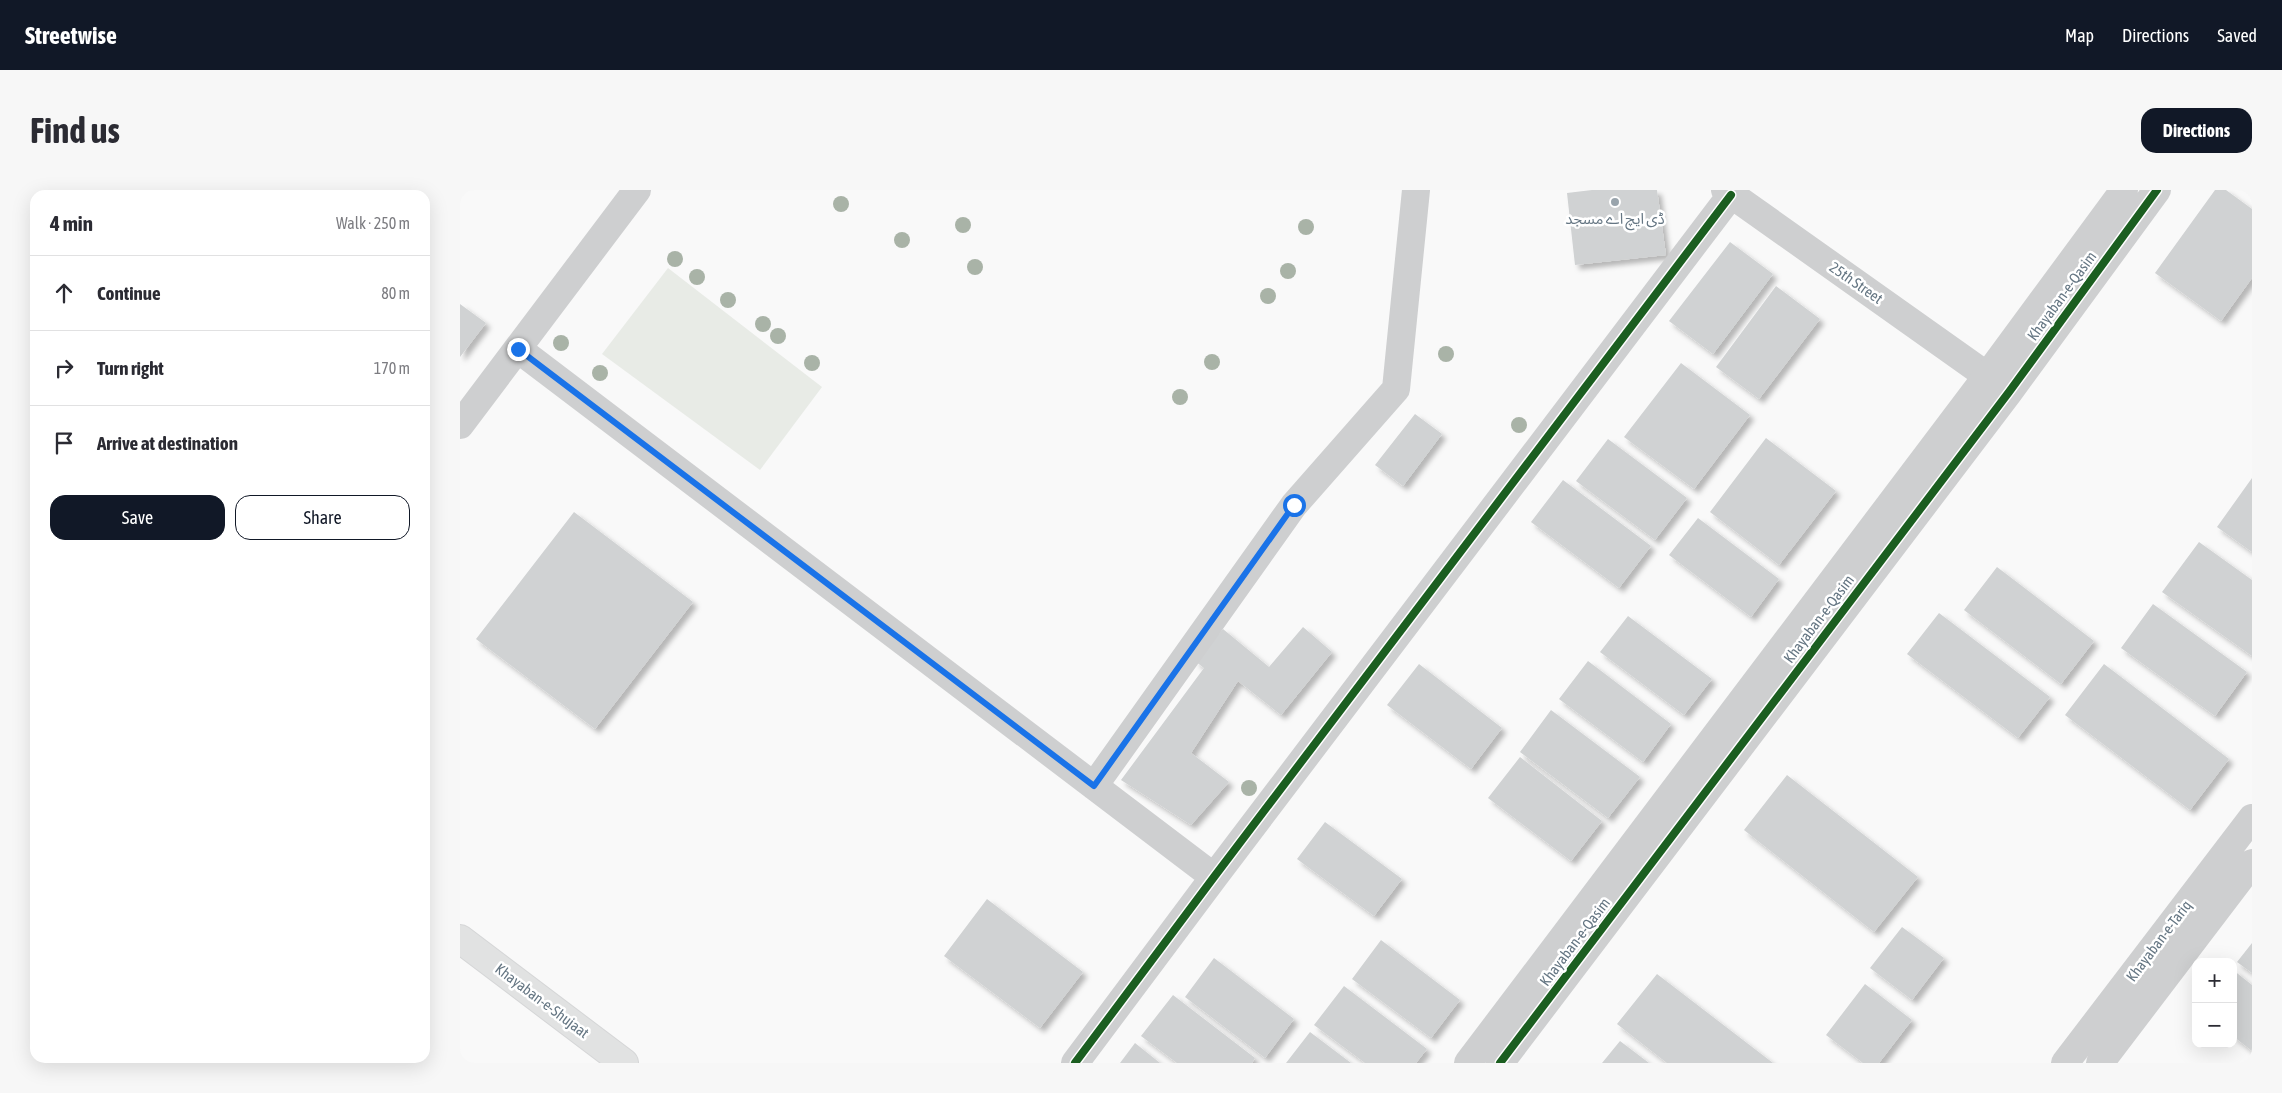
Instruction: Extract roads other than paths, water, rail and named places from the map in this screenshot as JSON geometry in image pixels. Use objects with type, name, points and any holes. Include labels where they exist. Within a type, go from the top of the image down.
[{"type":"main road","name":"Khayaban-e-Shujaat","points":[[460,938],[624,1063]]},
{"type":"street","points":[[460,425],[637,190]]},
{"type":"street","points":[[1094,786],[1294,505],[1396,388],[1416,190]]},
{"type":"street","name":"Khayaban-e-Qasim","points":[[1500,1063],[1998,384],[2124,190]]},
{"type":"street","name":"Khayaban-e-Qasim","points":[[1468,1063],[1998,384],[2157,190]]},
{"type":"street","points":[[1075,1063],[1728,192]]},
{"type":"street","name":"25th Street","points":[[1728,192],[1998,384]]},
{"type":"street","points":[[518,349],[1214,877]]},
{"type":"street","name":"Khayaban-e-Tariq","points":[[2065,1063],[2252,818]]},
{"type":"street","name":"Khayaban-e-Tariq","points":[[2100,1063],[2252,863]]},
{"type":"place","name":"ڈی ایچ اے مسجد","points":[[1615,202]]}]
